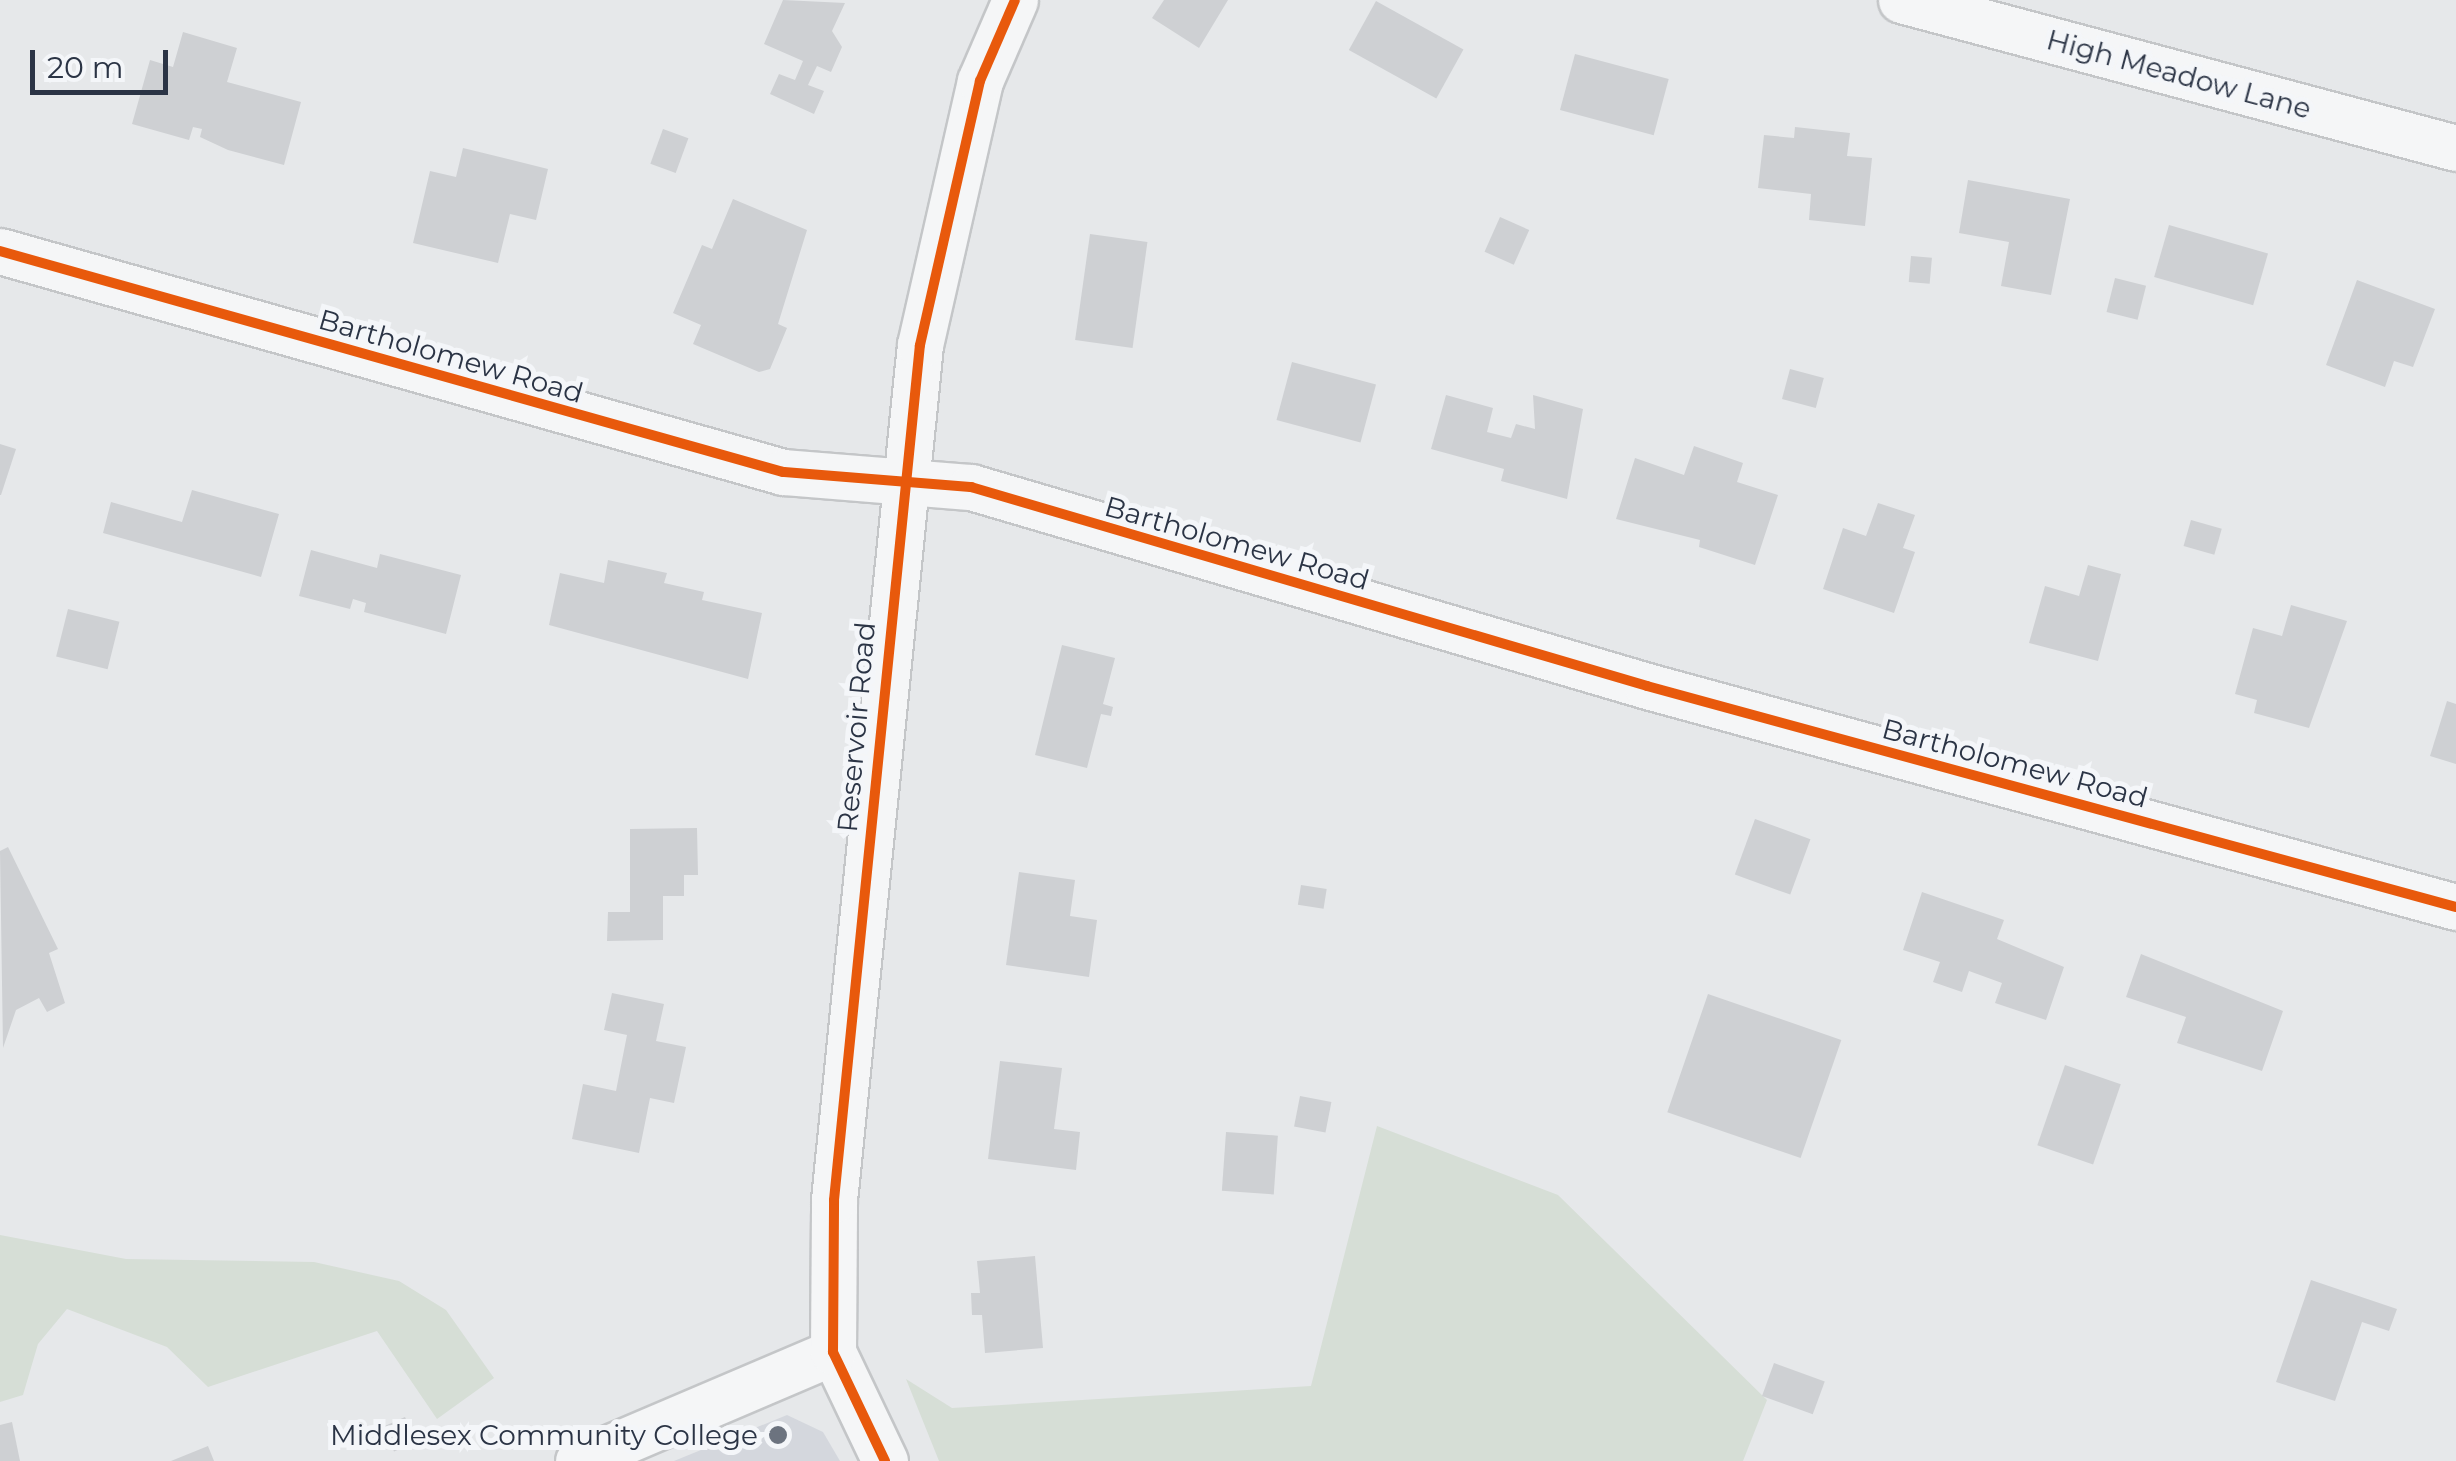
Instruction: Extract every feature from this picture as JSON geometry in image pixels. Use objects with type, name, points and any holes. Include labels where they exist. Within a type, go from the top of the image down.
[{"type":"street","name":"Reservoir Road","points":[[885,1461],[832,1352],[834,1200],[902,484],[940,230],[980,81],[1015,0]]},
{"type":"street","name":"High Meadow Lane","points":[[1901,0],[2456,148]]},
{"type":"street","name":"Bartholomew Road","points":[[0,251],[784,472],[971,488],[1647,686],[2456,907]]},
{"type":"street","points":[[578,1461],[832,1352]]},
{"type":"shaded area","points":[[1377,1126],[1558,1195],[1767,1400],[1743,1461],[939,1461],[906,1379],[952,1408],[1311,1386]]},
{"type":"shaded area","points":[[0,1235],[126,1259],[314,1262],[399,1281],[446,1310],[494,1378],[437,1419],[377,1331],[208,1387],[167,1347],[67,1309],[38,1344],[23,1395],[0,1402]]},
{"type":"shaded area","name":"Middlesex Community College","points":[[787,1415],[823,1432],[840,1461],[674,1461]]},
{"type":"building","points":[[783,0],[845,3],[832,31],[842,47],[831,72],[817,66],[808,85],[824,91],[814,114],[770,94],[779,74],[795,80],[803,61],[764,44]]},
{"type":"building","points":[[1164,0],[1228,0],[1199,48],[1152,18]]},
{"type":"building","points":[[1376,1],[1463,49],[1436,98],[1349,50]]},
{"type":"building","points":[[183,32],[237,48],[227,82],[301,102],[284,165],[228,150],[200,137],[202,129],[193,127],[189,140],[132,124],[150,60],[173,67]]},
{"type":"building","points":[[1575,54],[1669,79],[1654,135],[1560,110]]},
{"type":"building","points":[[1795,127],[1850,133],[1847,156],[1872,158],[1865,226],[1809,220],[1811,194],[1758,188],[1764,135],[1794,138]]},
{"type":"building","points":[[663,129],[688,138],[676,173],[650,164]]},
{"type":"building","points":[[463,148],[548,169],[536,220],[510,214],[498,263],[413,243],[430,171],[456,177]]},
{"type":"building","points":[[1968,180],[2070,199],[2051,295],[2001,286],[2009,242],[1959,233]]},
{"type":"building","points":[[733,199],[807,230],[778,324],[787,328],[770,369],[759,372],[693,344],[701,325],[673,313],[702,245],[712,249]]},
{"type":"building","points":[[1500,217],[1529,230],[1514,265],[1485,252]]},
{"type":"building","points":[[2169,225],[2268,253],[2253,305],[2154,277]]},
{"type":"building","points":[[1090,234],[1147,242],[1133,348],[1075,340]]},
{"type":"building","points":[[1911,256],[1932,258],[1930,284],[1909,282]]},
{"type":"building","points":[[2115,278],[2146,286],[2138,320],[2107,312]]},
{"type":"building","points":[[2357,280],[2435,309],[2413,367],[2394,361],[2385,387],[2326,365]]},
{"type":"building","points":[[1292,362],[1376,385],[1361,442],[1276,420]]},
{"type":"building","points":[[1790,369],[1824,378],[1816,408],[1782,399]]},
{"type":"building","points":[[1446,395],[1493,408],[1487,432],[1511,438],[1516,424],[1535,429],[1533,395],[1583,409],[1567,499],[1501,481],[1504,469],[1431,449]]},
{"type":"building","points":[[0,444],[16,449],[1,495],[0,495]]},
{"type":"building","points":[[1694,446],[1743,463],[1737,482],[1778,495],[1755,565],[1699,547],[1700,540],[1616,519],[1635,458],[1684,475]]},
{"type":"building","points":[[192,490],[279,514],[261,577],[103,533],[111,502],[182,522]]},
{"type":"building","points":[[1878,503],[1915,515],[1903,548],[1915,552],[1894,613],[1823,589],[1843,528],[1866,536]]},
{"type":"building","points":[[2191,520],[2222,529],[2214,555],[2184,546]]},
{"type":"building","points":[[311,550],[377,568],[380,554],[461,575],[446,634],[364,612],[366,603],[353,599],[350,609],[299,596]]},
{"type":"building","points":[[608,560],[667,573],[664,583],[704,592],[702,600],[762,613],[748,679],[549,625],[560,573],[604,583]]},
{"type":"building","points":[[2088,565],[2121,574],[2098,661],[2029,643],[2045,586],[2079,596]]},
{"type":"building","points":[[2291,605],[2347,621],[2309,728],[2254,713],[2257,700],[2235,694],[2253,628],[2282,636]]},
{"type":"building","points":[[68,609],[119,622],[108,669],[56,657]]},
{"type":"building","points":[[1062,645],[1115,658],[1103,704],[1113,707],[1111,716],[1101,714],[1087,768],[1035,755]]},
{"type":"building","points":[[2447,701],[2456,704],[2456,764],[2430,756]]},
{"type":"building","points":[[1755,819],[1810,839],[1790,895],[1735,874]]},
{"type":"building","points":[[697,828],[698,875],[684,875],[684,896],[663,896],[663,940],[607,941],[608,912],[630,912],[630,829]]},
{"type":"building","points":[[8,847],[58,949],[49,953],[65,1003],[47,1012],[39,998],[16,1010],[3,1048],[0,851]]},
{"type":"building","points":[[1019,872],[1075,880],[1070,916],[1097,920],[1089,977],[1006,965]]},
{"type":"building","points":[[1301,885],[1327,889],[1324,909],[1298,905]]},
{"type":"building","points":[[1922,892],[2004,920],[1997,939],[2064,967],[2046,1020],[1995,1003],[2002,983],[1969,971],[1962,992],[1933,982],[1940,962],[1903,950]]},
{"type":"building","points":[[2141,954],[2283,1011],[2262,1071],[2177,1043],[2186,1017],[2126,997]]},
{"type":"building","points":[[612,993],[664,1004],[656,1041],[686,1047],[674,1103],[650,1098],[639,1153],[572,1139],[583,1084],[616,1091],[627,1035],[604,1030]]},
{"type":"building","points":[[1708,994],[1841,1040],[1801,1158],[1667,1112]]},
{"type":"building","points":[[1000,1061],[1062,1068],[1054,1129],[1080,1132],[1076,1170],[988,1159]]},
{"type":"building","points":[[2065,1065],[2121,1084],[2093,1165],[2037,1145]]},
{"type":"building","points":[[1300,1096],[1331,1102],[1325,1133],[1294,1126]]},
{"type":"building","points":[[1226,1132],[1278,1136],[1274,1194],[1222,1191]]},
{"type":"building","points":[[1035,1256],[1043,1348],[985,1353],[982,1315],[972,1315],[971,1293],[980,1293],[977,1261]]},
{"type":"building","points":[[2311,1280],[2397,1309],[2389,1331],[2362,1322],[2335,1401],[2276,1382]]},
{"type":"building","points":[[1774,1363],[1825,1381],[1813,1414],[1762,1396]]},
{"type":"building","points":[[405,1417],[416,1442],[394,1451],[383,1427]]},
{"type":"building","points":[[12,1422],[20,1461],[0,1461],[0,1425]]},
{"type":"building","points":[[208,1446],[214,1461],[171,1461]]},
{"type":"cycle path","points":[[885,1461],[833,1352],[834,1200],[920,345],[980,81],[1015,0]]},
{"type":"cycle path","points":[[0,251],[783,472],[971,487],[1647,686],[2456,907]]},
{"type":"place","name":"Middlesex Community College","points":[[778,1435]]}]
